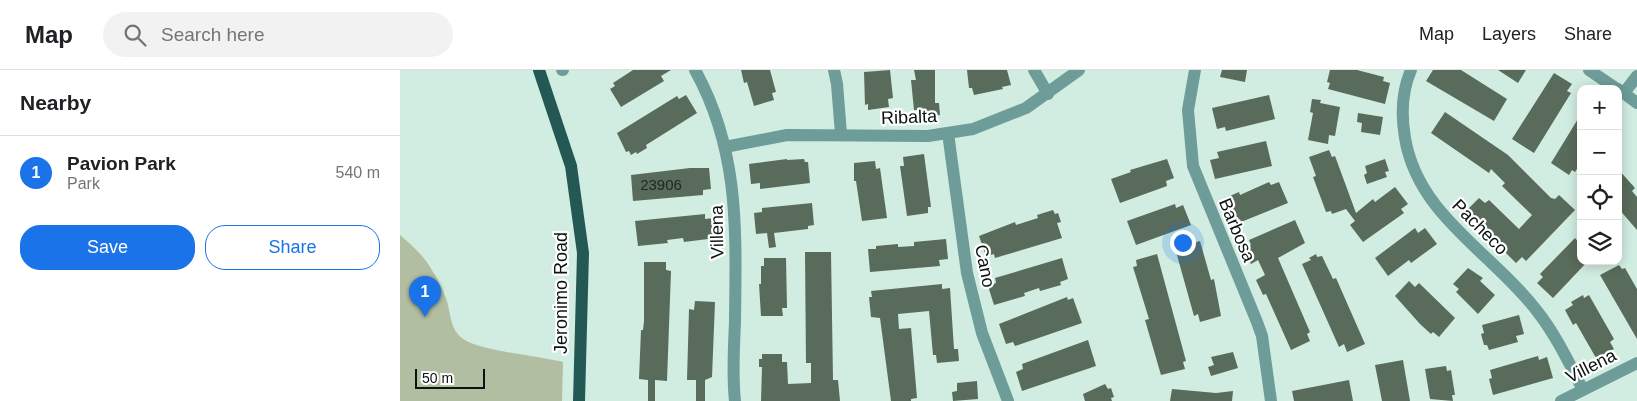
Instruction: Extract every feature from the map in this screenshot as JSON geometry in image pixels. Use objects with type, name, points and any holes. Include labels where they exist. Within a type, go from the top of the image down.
[{"type":"main road","name":"Jeronimo Road","points":[[543,71],[571,166],[582,253],[579,401]]},
{"type":"street","name":"Villena","points":[[695,70],[709,98],[725,146],[735,218],[736,401]]},
{"type":"street","points":[[834,70],[841,134]]},
{"type":"street","points":[[1034,70],[1048,94]]},
{"type":"street","name":"Ribalta","points":[[725,146],[787,135],[906,136],[973,129],[1026,108],[1079,70]]},
{"type":"street","name":"Barbosa","points":[[1195,70],[1188,110],[1193,166],[1262,336],[1270,401]]},
{"type":"street","name":"Pacheco","points":[[1411,70],[1405,90],[1403,128],[1411,162],[1420,183],[1442,215],[1537,310],[1557,340],[1583,390]]},
{"type":"street","points":[[1589,70],[1612,85]]},
{"type":"street","points":[[1622,88],[1637,76]]},
{"type":"street","points":[[1622,92],[1637,103]]},
{"type":"street","name":"Cano","points":[[948,133],[967,273],[982,333],[1008,401]]},
{"type":"street","name":"Villena","points":[[1561,401],[1637,363]]},
{"type":"green space","points":[[400,235],[422,257],[437,278],[447,302],[453,326],[465,340],[497,350],[563,362],[562,401],[400,401]]},
{"type":"building","points":[[633,70],[671,70],[661,76],[664,81],[621,107],[610,89],[615,86],[613,83]]},
{"type":"building","points":[[741,70],[770,70],[776,92],[772,93],[774,100],[754,106],[747,82],[744,83]]},
{"type":"building","points":[[890,70],[893,98],[888,99],[889,107],[868,110],[868,104],[865,105],[864,72]]},
{"type":"building","points":[[914,70],[935,70],[935,103],[939,103],[940,115],[919,118],[918,110],[914,110],[911,80],[916,80]]},
{"type":"building","points":[[967,70],[1007,70],[1011,85],[1002,87],[1003,89],[974,95],[972,88],[969,88]]},
{"type":"building","points":[[1222,70],[1247,70],[1245,82],[1220,77]]},
{"type":"building","points":[[1330,70],[1357,70],[1384,77],[1383,81],[1390,83],[1385,104],[1328,89],[1330,83],[1327,82]]},
{"type":"building","points":[[1433,70],[1461,70],[1507,99],[1494,121],[1426,81]]},
{"type":"building","points":[[1498,70],[1526,70],[1518,83]]},
{"type":"building","points":[[1554,73],[1572,84],[1567,91],[1571,93],[1534,153],[1512,139]]},
{"type":"building","points":[[686,95],[697,113],[646,145],[647,148],[637,154],[636,152],[631,155],[629,151],[626,152],[617,133],[677,96],[679,99]]},
{"type":"building","points":[[1269,95],[1275,119],[1226,131],[1225,127],[1217,129],[1212,108]]},
{"type":"building","points":[[1312,99],[1321,100],[1320,103],[1340,107],[1335,136],[1329,135],[1328,144],[1308,140],[1313,113],[1310,112]]},
{"type":"building","points":[[1445,112],[1508,155],[1551,198],[1555,199],[1559,195],[1575,210],[1526,261],[1522,257],[1516,263],[1502,249],[1505,246],[1491,233],[1489,235],[1465,212],[1479,198],[1485,203],[1489,200],[1519,229],[1532,215],[1502,186],[1505,183],[1491,169],[1489,173],[1431,133]]},
{"type":"building","points":[[1358,113],[1383,117],[1380,135],[1361,132],[1362,123],[1357,122]]},
{"type":"building","points":[[1577,121],[1577,169],[1575,172],[1572,170],[1569,175],[1551,163]]},
{"type":"building","points":[[1266,141],[1272,166],[1215,179],[1210,160],[1219,158],[1217,152]]},
{"type":"building","points":[[1329,150],[1332,157],[1335,156],[1356,213],[1373,199],[1375,202],[1395,187],[1408,204],[1401,209],[1404,213],[1363,242],[1350,225],[1355,221],[1346,209],[1332,214],[1331,211],[1326,212],[1313,177],[1316,176],[1309,157]]},
{"type":"building","points":[[924,154],[931,207],[928,207],[928,213],[907,216],[900,166],[904,166],[903,157]]},
{"type":"building","points":[[787,159],[804,159],[805,162],[808,162],[810,183],[760,189],[760,183],[751,184],[749,164]]},
{"type":"building","points":[[1167,159],[1174,178],[1166,181],[1167,186],[1120,203],[1111,179],[1131,172],[1130,170]]},
{"type":"building","points":[[1385,159],[1389,171],[1385,172],[1387,177],[1367,184],[1364,175],[1367,173],[1365,166]]},
{"type":"building","points":[[875,161],[876,169],[880,168],[887,218],[862,221],[856,181],[854,181],[854,163]]},
{"type":"building","points":[[690,168],[709,168],[711,189],[703,190],[703,195],[633,201],[631,175]]},
{"type":"building","points":[[1622,173],[1635,188],[1632,191],[1637,197],[1637,230],[1622,213]]},
{"type":"building","points":[[1269,182],[1271,185],[1279,182],[1288,203],[1241,222],[1240,219],[1232,222],[1223,199],[1239,192],[1240,195]]},
{"type":"building","points":[[812,203],[814,225],[808,226],[808,229],[774,233],[776,247],[769,248],[767,233],[756,234],[754,213],[762,212],[762,208]]},
{"type":"building","points":[[1175,204],[1176,208],[1183,205],[1191,225],[1136,245],[1127,221]]},
{"type":"building","points":[[1053,210],[1055,214],[1058,213],[1061,222],[1057,223],[1062,238],[995,258],[994,254],[986,256],[979,236],[1015,222],[1016,225],[1038,218],[1037,215]]},
{"type":"building","points":[[705,214],[705,219],[714,218],[716,238],[684,242],[683,238],[667,240],[668,243],[638,246],[635,221]]},
{"type":"building","points":[[1295,220],[1305,243],[1278,258],[1310,332],[1307,334],[1310,341],[1291,350],[1266,294],[1263,295],[1256,280],[1265,275],[1258,260],[1251,264],[1244,249],[1251,245],[1249,240]]},
{"type":"building","points":[[1415,228],[1418,233],[1425,228],[1437,244],[1411,263],[1409,260],[1388,276],[1375,258]]},
{"type":"building","points":[[1575,238],[1577,240],[1577,265],[1584,265],[1553,298],[1537,283],[1543,277],[1540,274]]},
{"type":"building","points":[[946,239],[948,259],[939,260],[940,266],[870,272],[868,249],[876,249],[876,246],[898,244],[898,247],[914,246],[914,242]]},
{"type":"building","points":[[1200,241],[1211,280],[1214,279],[1221,316],[1200,322],[1198,314],[1194,316],[1175,248]]},
{"type":"building","points":[[805,252],[831,252],[833,380],[838,380],[840,401],[761,401],[762,367],[759,367],[759,359],[762,359],[762,354],[782,354],[782,362],[787,362],[788,384],[811,383],[811,363],[806,363]]},
{"type":"building","points":[[1157,254],[1186,361],[1183,362],[1185,369],[1161,375],[1145,320],[1149,319],[1133,267],[1137,266],[1136,260]]},
{"type":"building","points":[[1316,254],[1317,257],[1322,256],[1333,279],[1336,278],[1365,344],[1347,352],[1344,344],[1339,347],[1302,264],[1311,260],[1309,258]]},
{"type":"building","points":[[764,258],[786,258],[787,308],[782,308],[783,316],[761,316],[759,284],[761,284],[761,266],[764,266]]},
{"type":"building","points":[[1062,258],[1068,279],[1060,282],[1061,285],[1040,291],[1039,288],[1024,293],[1025,296],[994,305],[988,286],[996,283],[995,278]]},
{"type":"building","points":[[644,262],[666,262],[666,270],[671,271],[667,381],[655,380],[655,401],[648,401],[648,380],[639,379],[641,330],[643,330],[644,321]]},
{"type":"building","points":[[1619,265],[1622,269],[1625,268],[1637,289],[1637,339],[1600,275]]},
{"type":"building","points":[[1468,268],[1483,278],[1480,281],[1495,295],[1478,314],[1456,292],[1459,289],[1453,284]]},
{"type":"building","points":[[1409,281],[1415,287],[1419,283],[1455,318],[1439,337],[1433,332],[1431,334],[1420,324],[1395,296]]},
{"type":"building","points":[[942,284],[942,289],[950,288],[954,349],[958,349],[959,361],[937,363],[936,355],[933,355],[929,311],[898,314],[899,329],[911,328],[917,398],[911,399],[911,401],[891,401],[880,318],[871,317],[869,297],[872,297],[871,291]]},
{"type":"building","points":[[1583,295],[1584,298],[1589,295],[1614,339],[1610,342],[1614,349],[1596,358],[1576,323],[1573,325],[1565,310],[1573,305],[1571,302]]},
{"type":"building","points":[[1067,297],[1068,300],[1073,298],[1082,323],[1015,346],[1013,342],[1006,344],[999,324]]},
{"type":"building","points":[[695,301],[715,302],[712,377],[705,380],[705,401],[696,401],[696,380],[687,380],[689,309],[694,310]]},
{"type":"building","points":[[1519,315],[1524,334],[1516,336],[1518,342],[1489,350],[1487,345],[1484,345],[1481,334],[1484,333],[1482,325]]},
{"type":"building","points":[[1088,340],[1096,366],[1022,391],[1016,372],[1023,369],[1022,364]]},
{"type":"building","points":[[1233,352],[1238,368],[1211,376],[1208,367],[1214,365],[1211,357]]},
{"type":"building","points":[[1538,356],[1539,360],[1547,357],[1553,378],[1493,395],[1489,379],[1492,378],[1490,370]]},
{"type":"building","points":[[1403,360],[1410,401],[1382,401],[1375,365]]},
{"type":"building","points":[[1446,366],[1447,371],[1451,370],[1455,395],[1452,395],[1453,401],[1430,399],[1425,369]]},
{"type":"building","points":[[1349,380],[1353,401],[1294,401],[1292,391]]},
{"type":"building","points":[[977,381],[978,399],[953,401],[952,392],[957,391],[957,383]]},
{"type":"building","points":[[1105,384],[1108,389],[1111,388],[1114,397],[1111,398],[1112,401],[1085,401],[1083,394]]},
{"type":"building","points":[[1172,389],[1216,393],[1233,391],[1232,401],[1170,401]]},
{"type":"place","name":"Pavion Park","points":[[425,317]]}]
